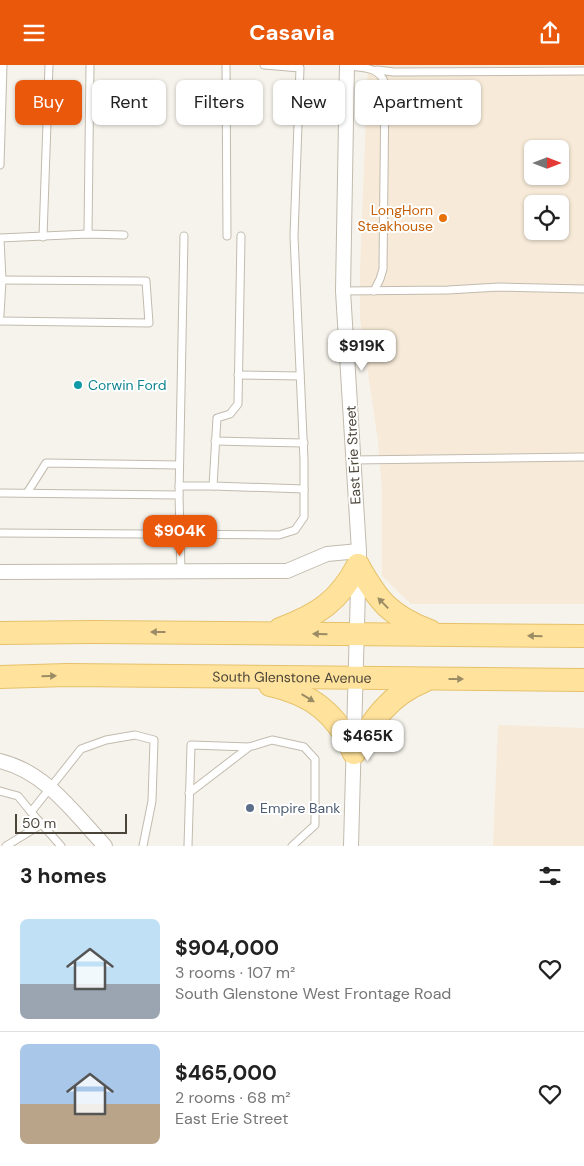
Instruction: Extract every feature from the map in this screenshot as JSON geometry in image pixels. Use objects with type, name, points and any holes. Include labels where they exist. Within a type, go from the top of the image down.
[{"type":"main road","points":[[269,633],[303,620],[328,604],[349,583],[358,558]]},
{"type":"main road","points":[[358,558],[372,590],[391,611],[404,620],[440,635]]},
{"type":"main road","points":[[0,633],[584,636]]},
{"type":"main road","name":"South Glenstone Avenue","points":[[0,677],[67,675],[584,680]]},
{"type":"main road","points":[[228,677],[285,688],[300,693],[314,701],[339,724],[354,753]]},
{"type":"main road","points":[[354,753],[366,731],[392,700],[412,686],[431,679]]},
{"type":"street","name":"East Erie Street","points":[[347,66],[343,291],[358,558],[351,846]]},
{"type":"street","points":[[0,572],[287,571],[327,554],[358,558]]},
{"type":"street","points":[[0,761],[29,772],[50,787],[105,846]]},
{"type":"lane","points":[[0,165],[3,65]]},
{"type":"lane","points":[[43,237],[50,65]]},
{"type":"lane","points":[[88,234],[90,65]]},
{"type":"lane","points":[[226,65],[227,236]]},
{"type":"lane","points":[[0,533],[279,535],[295,530],[304,517],[304,443],[294,236],[300,68],[264,65]]},
{"type":"lane","points":[[347,66],[394,72],[584,71]]},
{"type":"lane","points":[[374,291],[380,279],[382,269],[385,84],[381,73],[375,70]]},
{"type":"lane","points":[[0,315],[2,280],[0,238],[88,234],[124,235]]},
{"type":"lane","points":[[181,571],[179,465],[184,236]]},
{"type":"lane","points":[[213,486],[217,418],[230,414],[238,404],[241,236]]},
{"type":"lane","points":[[0,321],[149,323],[146,281],[2,280]]},
{"type":"lane","points":[[343,291],[448,290],[499,287],[584,289]]},
{"type":"lane","points":[[238,375],[300,376]]},
{"type":"lane","points":[[216,441],[304,443]]},
{"type":"lane","points":[[353,461],[584,457]]},
{"type":"lane","points":[[27,493],[46,463],[179,465]]},
{"type":"lane","points":[[179,486],[304,489]]},
{"type":"lane","points":[[0,493],[179,495]]},
{"type":"lane","points":[[31,812],[81,749],[106,739],[135,735],[154,739],[152,801],[143,846]]},
{"type":"lane","points":[[188,846],[191,745],[249,747],[272,740],[304,747],[314,759],[314,825],[292,846]]},
{"type":"lane","points":[[189,793],[249,747]]},
{"type":"lane","points":[[0,791],[18,796],[61,846]]},
{"type":"lane","points":[[6,846],[42,824]]},
{"type":"shaded area","points":[[368,65],[584,65],[584,604],[411,604],[382,576],[382,490],[378,441],[360,319],[366,125],[481,125],[481,80],[367,80]]},
{"type":"shaded area","points":[[498,725],[584,728],[584,846],[493,846]]},
{"type":"place","name":"LongHorn Steakhouse","points":[[443,218]]},
{"type":"place","name":"Corwin Ford","points":[[78,385]]},
{"type":"place","name":"Empire Bank","points":[[250,808]]}]
